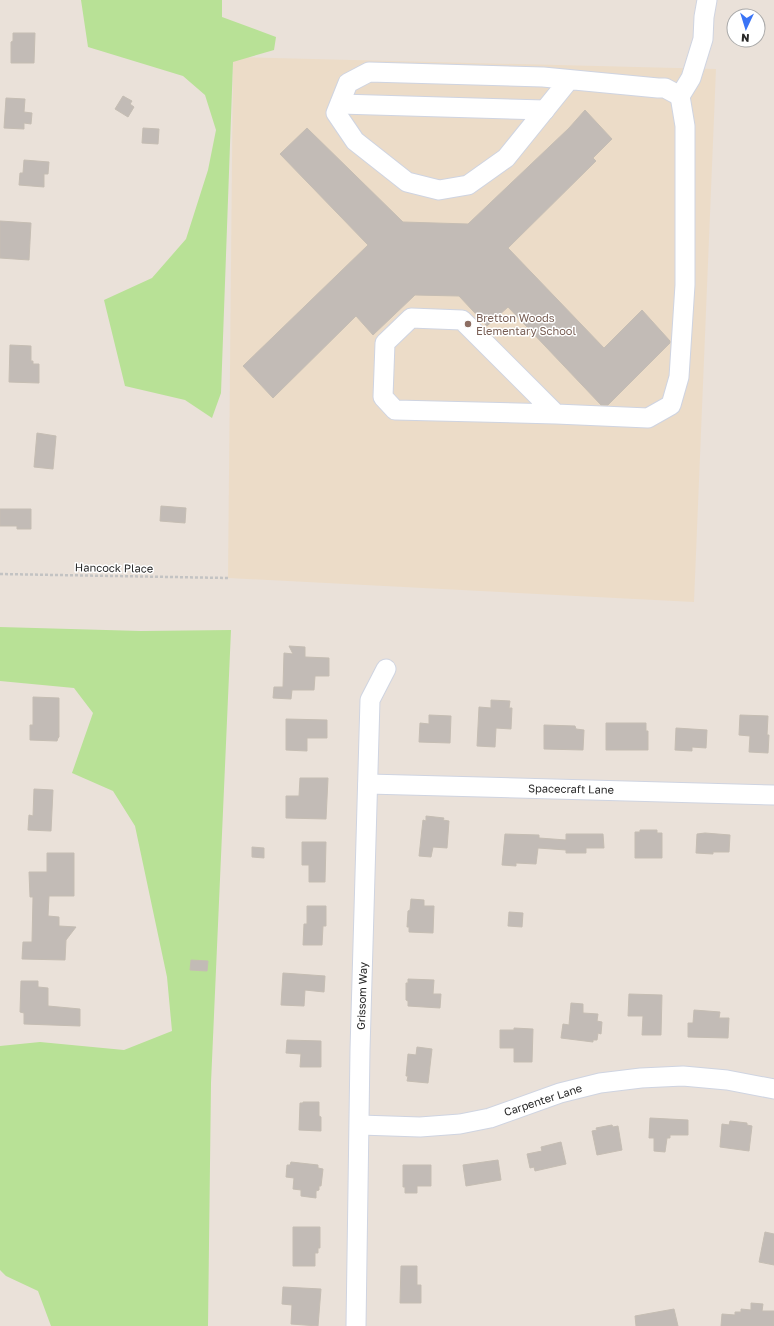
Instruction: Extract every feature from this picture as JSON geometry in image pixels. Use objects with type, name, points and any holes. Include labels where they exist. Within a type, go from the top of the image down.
[{"type":"street","points":[[556,414],[462,320],[411,318],[385,343],[383,397],[395,410],[648,418],[671,405],[679,377],[685,285],[684,126],[680,96],[691,78],[703,39],[704,17],[707,0]]},
{"type":"street","points":[[569,80],[506,158],[468,185],[439,190],[407,182],[355,141],[336,114],[348,83],[369,72],[543,77],[665,88],[680,96]]},
{"type":"street","points":[[340,104],[545,110]]},
{"type":"street","name":"Grissom Way","points":[[356,1326],[360,1050],[370,700],[386,669]]},
{"type":"street","name":"Spacecraft Lane","points":[[368,784],[774,795]]},
{"type":"street","name":"Carpenter Lane","points":[[360,1125],[420,1127],[460,1124],[490,1118],[560,1093],[600,1083],[641,1078],[683,1076],[727,1080],[774,1089]]},
{"type":"path","name":"Hancock Place","points":[[0,574],[228,578]]},
{"type":"shaded area","name":"Bretton Woods Elementary School","points":[[233,57],[716,69],[694,602],[228,578]]},
{"type":"green space","points":[[81,0],[222,0],[222,17],[276,37],[274,50],[233,62],[221,393],[212,418],[185,400],[125,386],[104,300],[152,278],[186,239],[208,170],[216,130],[205,95],[183,76],[88,47]]},
{"type":"green space","points":[[0,627],[141,631],[231,630],[211,1083],[208,1326],[51,1326],[38,1291],[6,1276],[0,1270],[0,1046],[40,1042],[124,1050],[172,1031],[167,977],[135,826],[113,791],[72,773],[93,713],[74,688],[0,681]]},
{"type":"building","points":[[13,33],[35,33],[34,63],[11,63],[11,42],[13,41]]},
{"type":"building","points":[[123,96],[132,101],[130,104],[134,107],[128,117],[115,109]]},
{"type":"building","points":[[6,98],[25,99],[24,112],[32,113],[31,124],[24,123],[24,129],[4,128]]},
{"type":"building","points":[[585,110],[612,139],[593,158],[596,161],[508,248],[604,348],[642,310],[670,341],[670,343],[608,405],[601,405],[508,307],[487,326],[459,296],[415,295],[373,335],[356,316],[273,398],[243,366],[368,245],[280,154],[307,128],[403,222],[468,224],[569,128]]},
{"type":"building","points":[[143,128],[159,129],[158,144],[142,143]]},
{"type":"building","points":[[24,160],[49,162],[48,174],[44,174],[44,187],[19,185],[20,173],[23,173]]},
{"type":"building","points":[[0,221],[31,223],[29,260],[0,258]]},
{"type":"building","points":[[10,345],[31,346],[31,361],[33,361],[33,364],[39,364],[39,383],[9,382]]},
{"type":"building","points":[[37,433],[56,436],[53,469],[34,467]]},
{"type":"building","points":[[161,506],[186,508],[185,523],[160,521]]},
{"type":"building","points":[[0,509],[31,509],[31,529],[17,529],[17,526],[0,526]]},
{"type":"building","points":[[289,646],[305,647],[305,657],[329,658],[329,676],[315,676],[314,690],[292,690],[291,699],[273,698],[274,687],[283,687],[284,653],[293,654]]},
{"type":"building","points":[[33,697],[59,698],[59,737],[57,741],[30,740],[30,725],[33,725]]},
{"type":"building","points":[[491,700],[510,701],[509,708],[512,708],[511,729],[496,728],[495,747],[477,746],[479,707],[491,708]]},
{"type":"building","points":[[429,715],[451,716],[450,743],[419,742],[420,723],[429,724]]},
{"type":"building","points":[[740,715],[768,716],[768,753],[749,752],[750,736],[739,735]]},
{"type":"building","points":[[286,719],[327,720],[327,738],[307,738],[307,751],[286,750]]},
{"type":"building","points":[[606,723],[646,723],[646,731],[648,731],[648,750],[606,750]]},
{"type":"building","points":[[544,725],[575,726],[576,729],[584,730],[583,750],[544,749]]},
{"type":"building","points":[[676,728],[707,730],[706,748],[692,747],[692,751],[675,750]]},
{"type":"building","points":[[300,778],[328,778],[326,819],[286,818],[286,796],[299,796]]},
{"type":"building","points":[[34,789],[53,790],[51,831],[28,830],[29,815],[33,816]]},
{"type":"building","points":[[426,816],[444,818],[443,820],[449,821],[447,848],[433,847],[431,857],[419,856],[423,820],[426,821]]},
{"type":"building","points":[[640,830],[657,830],[657,833],[662,833],[662,858],[635,858],[635,832],[640,832]]},
{"type":"building","points":[[705,833],[730,835],[729,852],[713,852],[713,854],[696,853],[697,834]]},
{"type":"building","points":[[505,834],[539,835],[539,838],[566,840],[566,834],[603,834],[604,848],[586,848],[586,853],[566,853],[566,850],[538,848],[536,864],[516,863],[516,866],[502,865]]},
{"type":"building","points":[[302,842],[326,842],[325,882],[309,882],[309,865],[302,865]]},
{"type":"building","points":[[252,847],[264,848],[264,858],[252,857]]},
{"type":"building","points":[[47,853],[74,853],[74,896],[49,896],[48,916],[59,917],[59,926],[76,927],[66,940],[65,960],[22,959],[23,942],[32,942],[33,897],[30,897],[29,872],[47,872]]},
{"type":"building","points":[[411,899],[424,900],[424,906],[434,906],[433,933],[409,932],[409,927],[407,927],[408,911],[410,910]]},
{"type":"building","points":[[307,906],[326,906],[326,926],[323,926],[322,945],[303,945],[304,924],[307,924]]},
{"type":"building","points":[[509,912],[523,913],[522,927],[508,926]]},
{"type":"building","points":[[191,960],[208,961],[207,971],[190,970]]},
{"type":"building","points":[[283,973],[325,976],[324,992],[305,990],[304,1006],[281,1005]]},
{"type":"building","points":[[408,979],[434,980],[433,994],[441,994],[440,1008],[408,1006],[408,1001],[406,1000],[406,983],[408,983]]},
{"type":"building","points":[[21,981],[38,981],[38,987],[48,988],[48,1006],[80,1009],[80,1026],[24,1024],[24,1013],[20,1012]]},
{"type":"building","points":[[629,994],[662,995],[661,1035],[642,1035],[643,1016],[628,1016]]},
{"type":"building","points":[[571,1003],[583,1004],[583,1013],[598,1014],[597,1021],[602,1022],[601,1034],[598,1033],[597,1040],[593,1040],[593,1042],[561,1038],[563,1024],[569,1025]]},
{"type":"building","points":[[694,1010],[720,1012],[719,1018],[729,1018],[728,1038],[688,1037],[688,1023],[693,1023]]},
{"type":"building","points":[[514,1028],[533,1029],[532,1062],[514,1062],[514,1048],[500,1048],[500,1030],[514,1030]]},
{"type":"building","points":[[287,1040],[321,1041],[321,1067],[300,1067],[301,1054],[286,1053]]},
{"type":"building","points":[[417,1047],[432,1049],[428,1083],[407,1081],[408,1054],[416,1055]]},
{"type":"building","points":[[319,1102],[321,1131],[299,1130],[300,1103]]},
{"type":"building","points":[[650,1118],[688,1120],[688,1135],[670,1135],[670,1138],[667,1138],[665,1152],[654,1151],[654,1138],[649,1138]]},
{"type":"building","points":[[730,1121],[747,1123],[747,1125],[752,1126],[749,1151],[720,1147],[722,1124],[729,1125]]},
{"type":"building","points":[[612,1125],[613,1127],[618,1126],[622,1150],[597,1155],[592,1131],[597,1130],[596,1128]]},
{"type":"building","points":[[561,1142],[566,1164],[535,1171],[534,1167],[530,1168],[527,1154],[542,1151],[541,1147]]},
{"type":"building","points":[[498,1160],[501,1180],[466,1186],[463,1165]]},
{"type":"building","points":[[291,1162],[318,1165],[318,1168],[323,1169],[321,1186],[319,1186],[319,1190],[316,1191],[316,1198],[301,1196],[301,1190],[293,1189],[294,1178],[286,1177],[287,1165],[290,1165]]},
{"type":"building","points":[[403,1165],[431,1165],[431,1186],[417,1186],[417,1193],[405,1193],[405,1187],[403,1187]]},
{"type":"building","points":[[293,1227],[320,1227],[320,1248],[318,1248],[318,1253],[315,1253],[315,1266],[293,1266]]},
{"type":"building","points":[[765,1232],[774,1234],[774,1265],[759,1262]]},
{"type":"building","points":[[401,1266],[417,1266],[417,1285],[421,1285],[421,1303],[400,1303]]},
{"type":"building","points":[[283,1287],[321,1289],[318,1326],[291,1324],[292,1305],[282,1304]]},
{"type":"building","points":[[751,1303],[763,1304],[762,1311],[774,1311],[774,1326],[721,1326],[722,1314],[735,1315],[735,1312],[741,1312],[741,1309],[751,1310]]},
{"type":"building","points":[[674,1309],[678,1326],[636,1326],[635,1316]]},
{"type":"place","name":"Bretton Woods Elementary School","points":[[468,324]]}]
